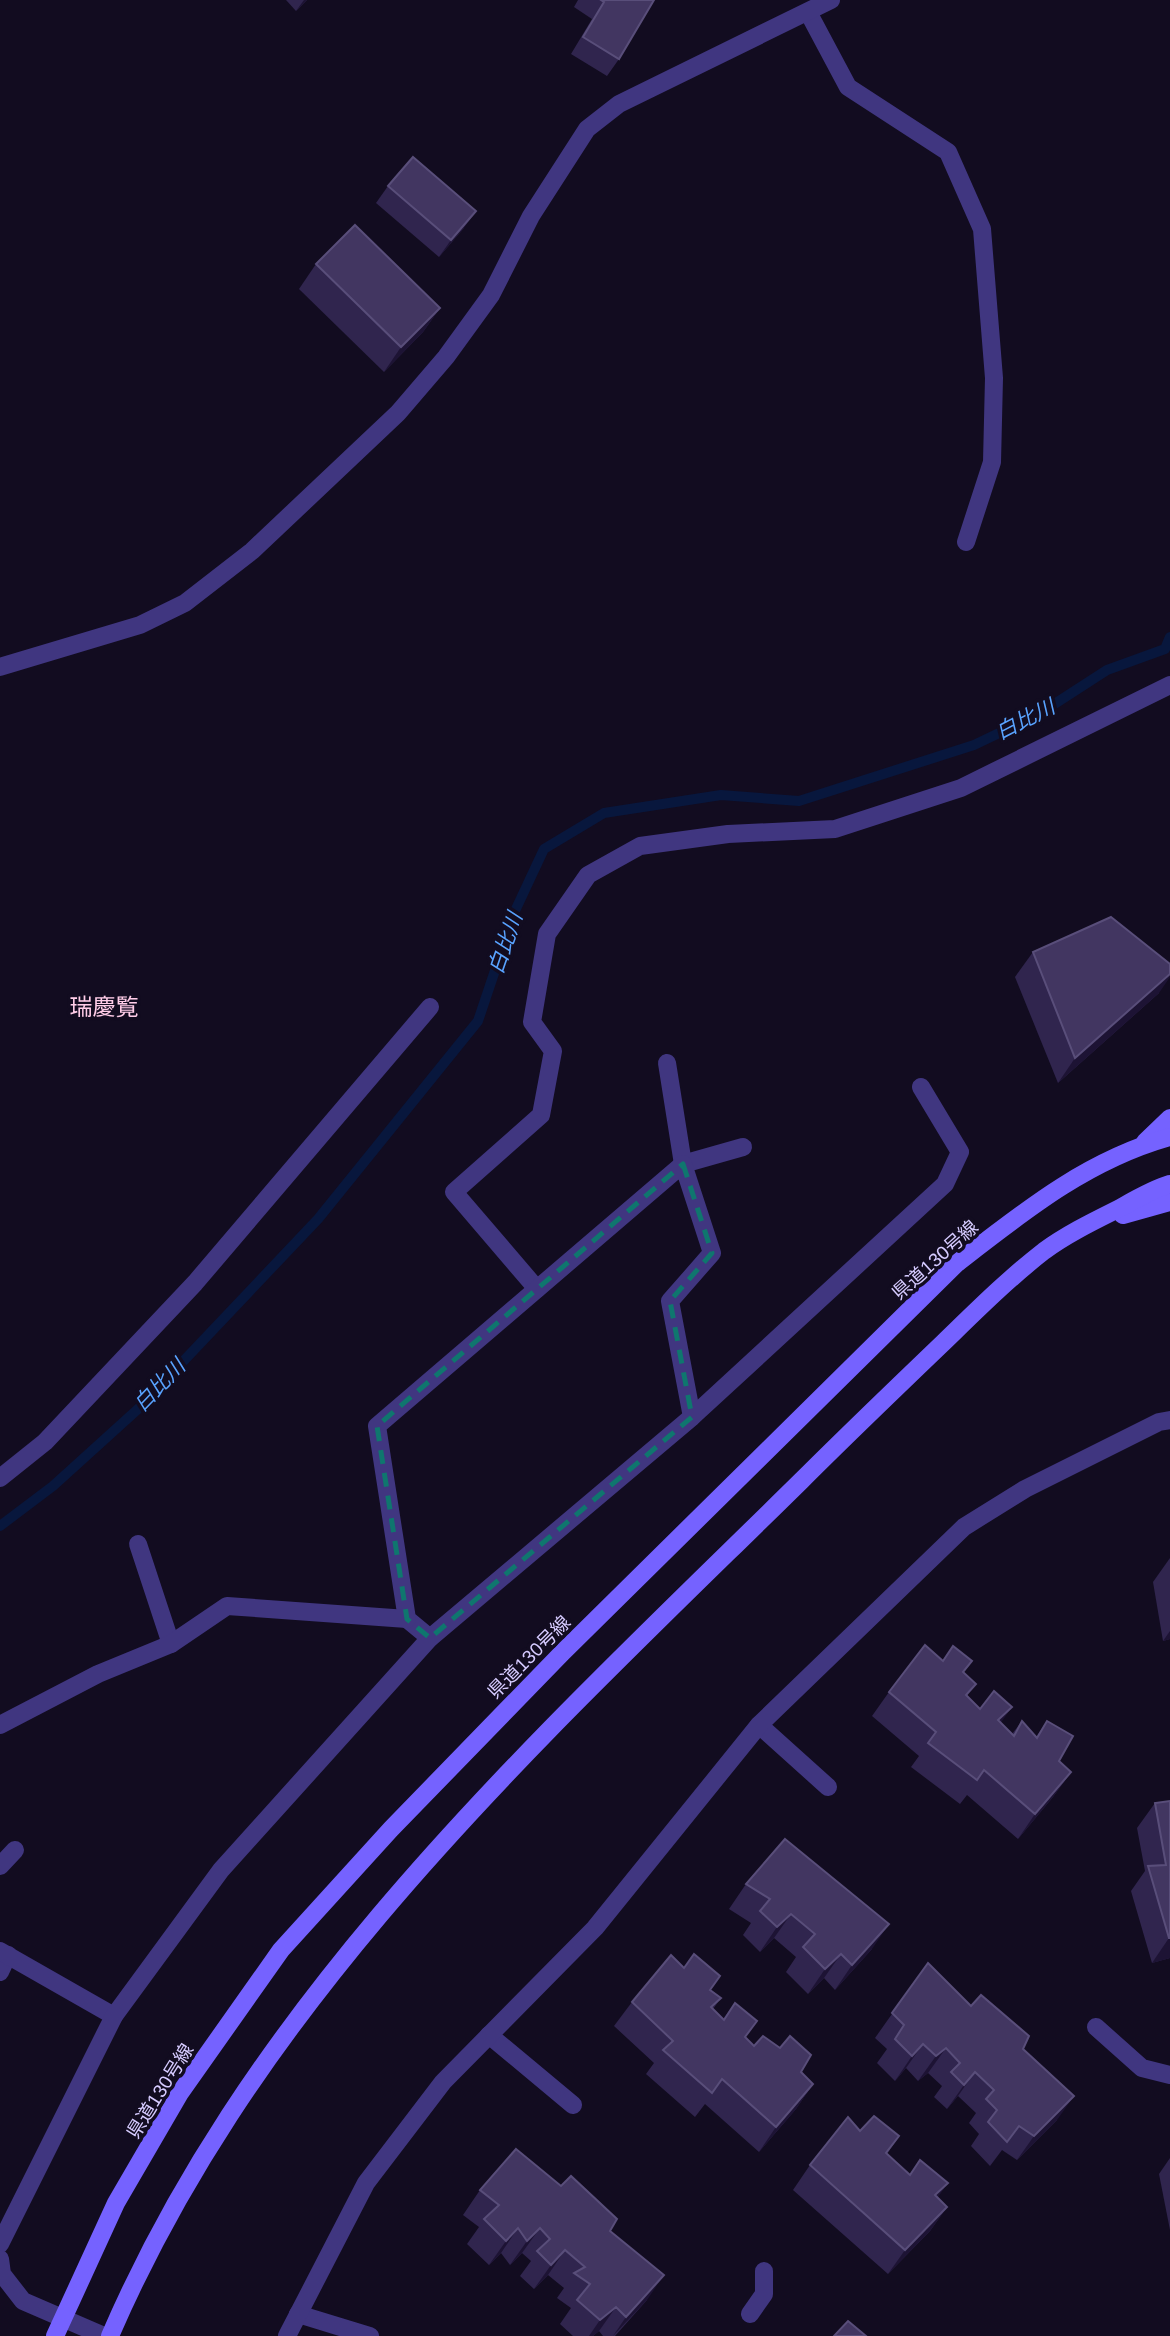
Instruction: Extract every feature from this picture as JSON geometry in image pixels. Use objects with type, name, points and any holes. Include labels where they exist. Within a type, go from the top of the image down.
[{"type":"main road","points":[[1142,1145],[1170,1118]]},
{"type":"main road","name":"県道130号線","points":[[59,2328],[116,2203],[180,2093],[281,1951],[382,1839],[562,1653],[956,1264],[1013,1219],[1075,1177],[1142,1145],[1170,1137]]},
{"type":"main road","points":[[110,2336],[164,2226],[224,2124],[325,1980],[423,1864],[535,1744],[1001,1287],[1046,1250],[1087,1225],[1170,1184]]},
{"type":"main road","points":[[1087,1225],[1170,1202]]},
{"type":"street","points":[[0,667],[140,625],[185,603],[252,551],[398,414],[446,357],[491,295],[531,216],[587,129],[619,104],[831,0]]},
{"type":"street","points":[[808,12],[848,87],[948,152],[982,229],[994,378],[992,462],[966,542]]},
{"type":"street","points":[[537,1289],[454,1192],[541,1115],[553,1051],[532,1021],[547,934],[588,875],[640,846],[728,834],[835,829],[961,788],[1170,685]]},
{"type":"street","points":[[0,1478],[45,1442],[195,1283],[429,1007]]},
{"type":"street","points":[[667,1063],[683,1164],[712,1253],[670,1301],[692,1417]]},
{"type":"street","points":[[0,2244],[114,2016],[221,1870],[430,1638],[692,1417],[945,1184],[960,1152],[921,1087]]},
{"type":"street","points":[[407,1619],[377,1426],[683,1164],[743,1147]]},
{"type":"street","points":[[287,2336],[366,2183],[443,2082],[595,1928],[759,1725],[964,1527],[1025,1489],[1159,1422],[1170,1420]]},
{"type":"street","points":[[138,1544],[171,1644]]},
{"type":"street","points":[[0,1725],[99,1674],[171,1644],[227,1606],[407,1619],[430,1638]]},
{"type":"street","points":[[759,1725],[828,1787]]},
{"type":"street","points":[[0,1866],[15,1850]]},
{"type":"street","points":[[0,1972],[4,1953],[114,2016]]},
{"type":"street","points":[[1096,2027],[1142,2068],[1170,2075]]},
{"type":"street","points":[[489,2035],[573,2105]]},
{"type":"street","points":[[1,2270],[23,2301],[59,2328],[104,2336]]},
{"type":"street","points":[[750,2314],[764,2294],[764,2271]]},
{"type":"street","points":[[298,2314],[370,2336]]},
{"type":"highlighted area","points":[[683,1164],[712,1253],[670,1301],[692,1417],[430,1638],[407,1619],[377,1426]]},
{"type":"building","points":[[601,0],[654,0],[619,59],[583,37],[604,2]]},
{"type":"building","points":[[413,157],[476,211],[451,240],[388,186]]},
{"type":"building","points":[[355,225],[440,308],[401,347],[316,264]]},
{"type":"building","points":[[1111,917],[1170,964],[1170,974],[1075,1058],[1033,952]]},
{"type":"building","points":[[925,1645],[943,1661],[953,1646],[972,1661],[963,1672],[976,1684],[966,1695],[980,1709],[994,1691],[1012,1707],[998,1720],[1014,1736],[1022,1721],[1037,1738],[1047,1721],[1073,1736],[1059,1761],[1071,1772],[1035,1814],[984,1770],[977,1780],[928,1743],[936,1732],[889,1692]]},
{"type":"building","points":[[1170,1801],[1169,1938],[1148,1866],[1166,1865],[1155,1803]]},
{"type":"building","points":[[785,1839],[889,1924],[852,1965],[841,1954],[825,1969],[803,1947],[815,1934],[791,1914],[777,1927],[760,1911],[770,1899],[746,1884]]},
{"type":"building","points":[[694,1954],[720,1976],[710,1990],[721,1998],[711,2007],[724,2020],[735,2003],[757,2021],[745,2037],[754,2046],[763,2036],[780,2048],[790,2036],[811,2055],[801,2072],[813,2084],[776,2127],[722,2079],[712,2093],[663,2050],[673,2041],[632,2002],[671,1955],[684,1968]]},
{"type":"building","points":[[928,1963],[971,2006],[981,1995],[1029,2036],[1023,2049],[1074,2096],[1034,2136],[1019,2126],[1007,2142],[988,2122],[997,2110],[986,2099],[994,2090],[975,2072],[964,2085],[951,2072],[960,2063],[946,2048],[936,2056],[923,2044],[912,2056],[895,2039],[904,2025],[892,2013]]},
{"type":"building","points":[[874,2116],[899,2136],[886,2153],[910,2175],[920,2160],[948,2183],[935,2195],[947,2207],[905,2250],[810,2165],[848,2117],[860,2131]]},
{"type":"building","points":[[516,2149],[561,2186],[571,2176],[617,2219],[610,2231],[664,2275],[626,2317],[616,2307],[600,2320],[577,2300],[590,2284],[574,2273],[585,2267],[565,2250],[551,2265],[537,2251],[550,2239],[540,2228],[527,2241],[518,2228],[506,2241],[484,2219],[499,2205],[480,2190]]},
{"type":"building","points":[[848,2321],[866,2336],[834,2336]]},
{"type":"waterway","name":"白比川","points":[[0,1526],[53,1486],[138,1409],[318,1219],[478,1021],[515,911],[544,849],[604,813],[721,795],[799,801],[974,745],[1039,714],[1107,670],[1165,649],[1170,637]]},
{"type":"district","name":"瑞慶覧","points":[[104,1007]]}]
